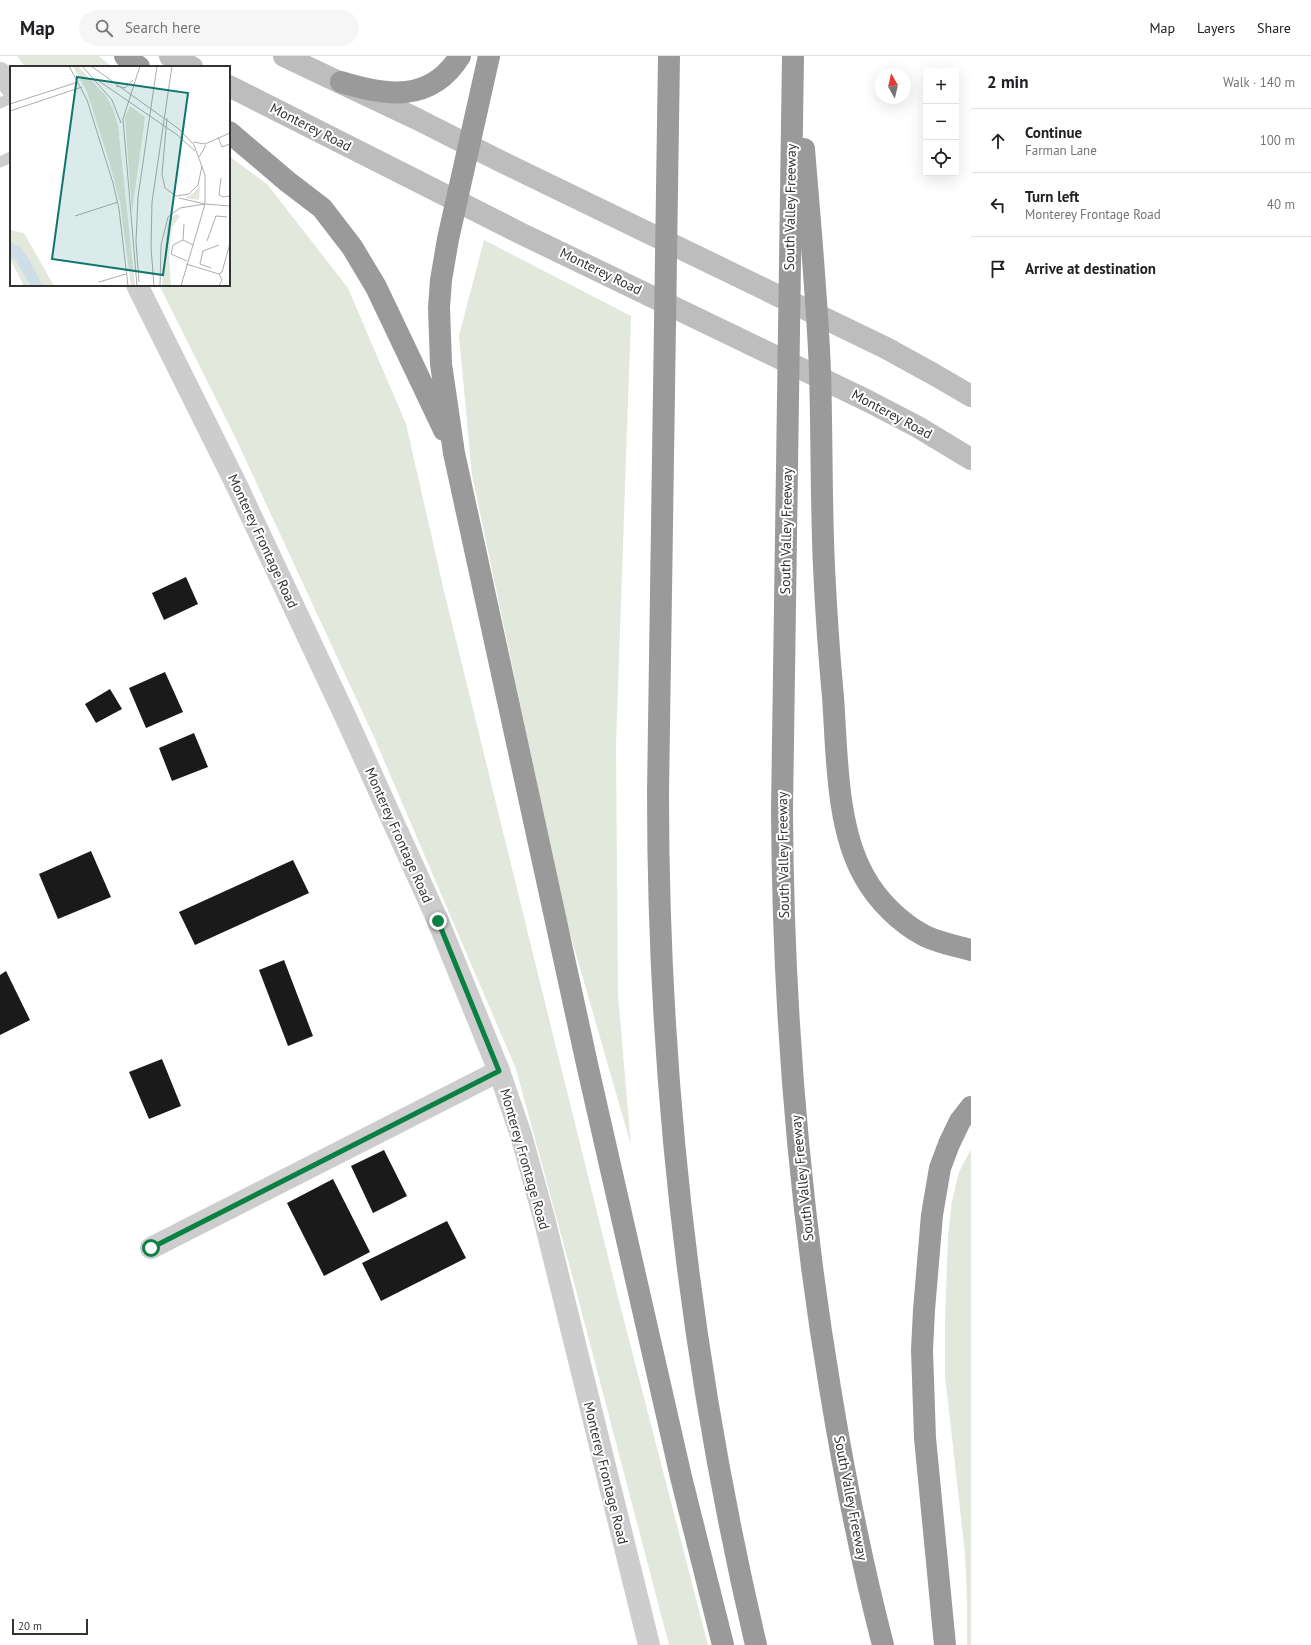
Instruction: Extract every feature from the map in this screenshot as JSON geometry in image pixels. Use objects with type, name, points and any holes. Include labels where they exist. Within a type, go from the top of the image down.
[{"type":"highway","points":[[125,56],[138,66]]},
{"type":"highway","points":[[340,82],[370,91],[383,93],[421,90],[438,81],[460,56]]},
{"type":"highway","points":[[490,56],[448,239],[438,308],[441,364],[454,453],[587,1064],[678,1462],[724,1645]]},
{"type":"highway","points":[[669,56],[658,841],[662,984],[668,1080],[682,1230],[697,1343],[725,1505],[756,1645]]},
{"type":"highway","points":[[794,56],[812,241],[820,370],[825,595],[838,766],[846,826],[852,849],[864,876],[883,902],[902,921],[938,948],[971,963]]},
{"type":"highway","name":"South Valley Freeway","points":[[794,56],[787,419],[782,855],[792,1086],[803,1199],[827,1371],[853,1511],[883,1645]]},
{"type":"highway","points":[[230,133],[288,182],[322,208],[352,247],[376,286],[454,453]]},
{"type":"highway","points":[[902,921],[926,936],[971,950]]},
{"type":"highway","points":[[945,1645],[938,1591],[925,1438],[922,1342],[935,1190],[940,1168],[949,1144],[960,1121],[971,1107]]},
{"type":"main road","points":[[170,56],[190,66]]},
{"type":"main road","points":[[284,56],[904,358],[971,396]]},
{"type":"main road","name":"Monterey Road","points":[[230,87],[457,201],[868,401],[918,427],[971,459]]},
{"type":"street","points":[[0,73],[10,86]]},
{"type":"street","name":"Monterey Frontage Road","points":[[137,286],[238,488],[348,720],[438,921],[499,1071],[521,1135],[545,1222],[649,1645]]},
{"type":"street","points":[[151,1248],[499,1071]]},
{"type":"lane","points":[[0,103],[10,98]]},
{"type":"lane","points":[[0,162],[10,157]]},
{"type":"shaded area","points":[[17,56],[99,56],[111,66],[24,66]]},
{"type":"shaded area","points":[[230,157],[267,184],[348,288],[406,424],[444,591],[533,954],[619,1301],[708,1645],[669,1645],[572,1275],[516,1069],[374,737],[237,441],[160,286],[230,286]]},
{"type":"shaded area","points":[[484,240],[631,316],[616,745],[618,995],[631,1145],[565,916],[472,475],[459,336]]},
{"type":"shaded area","points":[[971,1149],[971,1645],[967,1645],[965,1554],[945,1375],[945,1321],[948,1236],[952,1201],[959,1172]]},
{"type":"building","points":[[186,577],[198,604],[164,620],[152,593]]},
{"type":"building","points":[[165,672],[183,712],[146,728],[129,688]]},
{"type":"building","points":[[110,689],[122,709],[96,723],[85,704]]},
{"type":"building","points":[[194,733],[208,767],[172,781],[159,748]]},
{"type":"building","points":[[91,851],[111,897],[58,919],[39,874]]},
{"type":"building","points":[[293,860],[309,893],[195,945],[179,912]]},
{"type":"building","points":[[284,960],[313,1036],[288,1046],[259,970]]},
{"type":"building","points":[[6,971],[30,1020],[0,1035],[0,975]]},
{"type":"building","points":[[162,1059],[181,1106],[149,1119],[129,1072]]},
{"type":"building","points":[[384,1150],[407,1196],[373,1213],[351,1166]]},
{"type":"building","points":[[333,1179],[370,1252],[324,1276],[287,1203]]},
{"type":"building","points":[[447,1221],[466,1258],[381,1301],[362,1263]]},
{"type":"route","points":[[151,1248],[499,1071],[438,921]]}]
